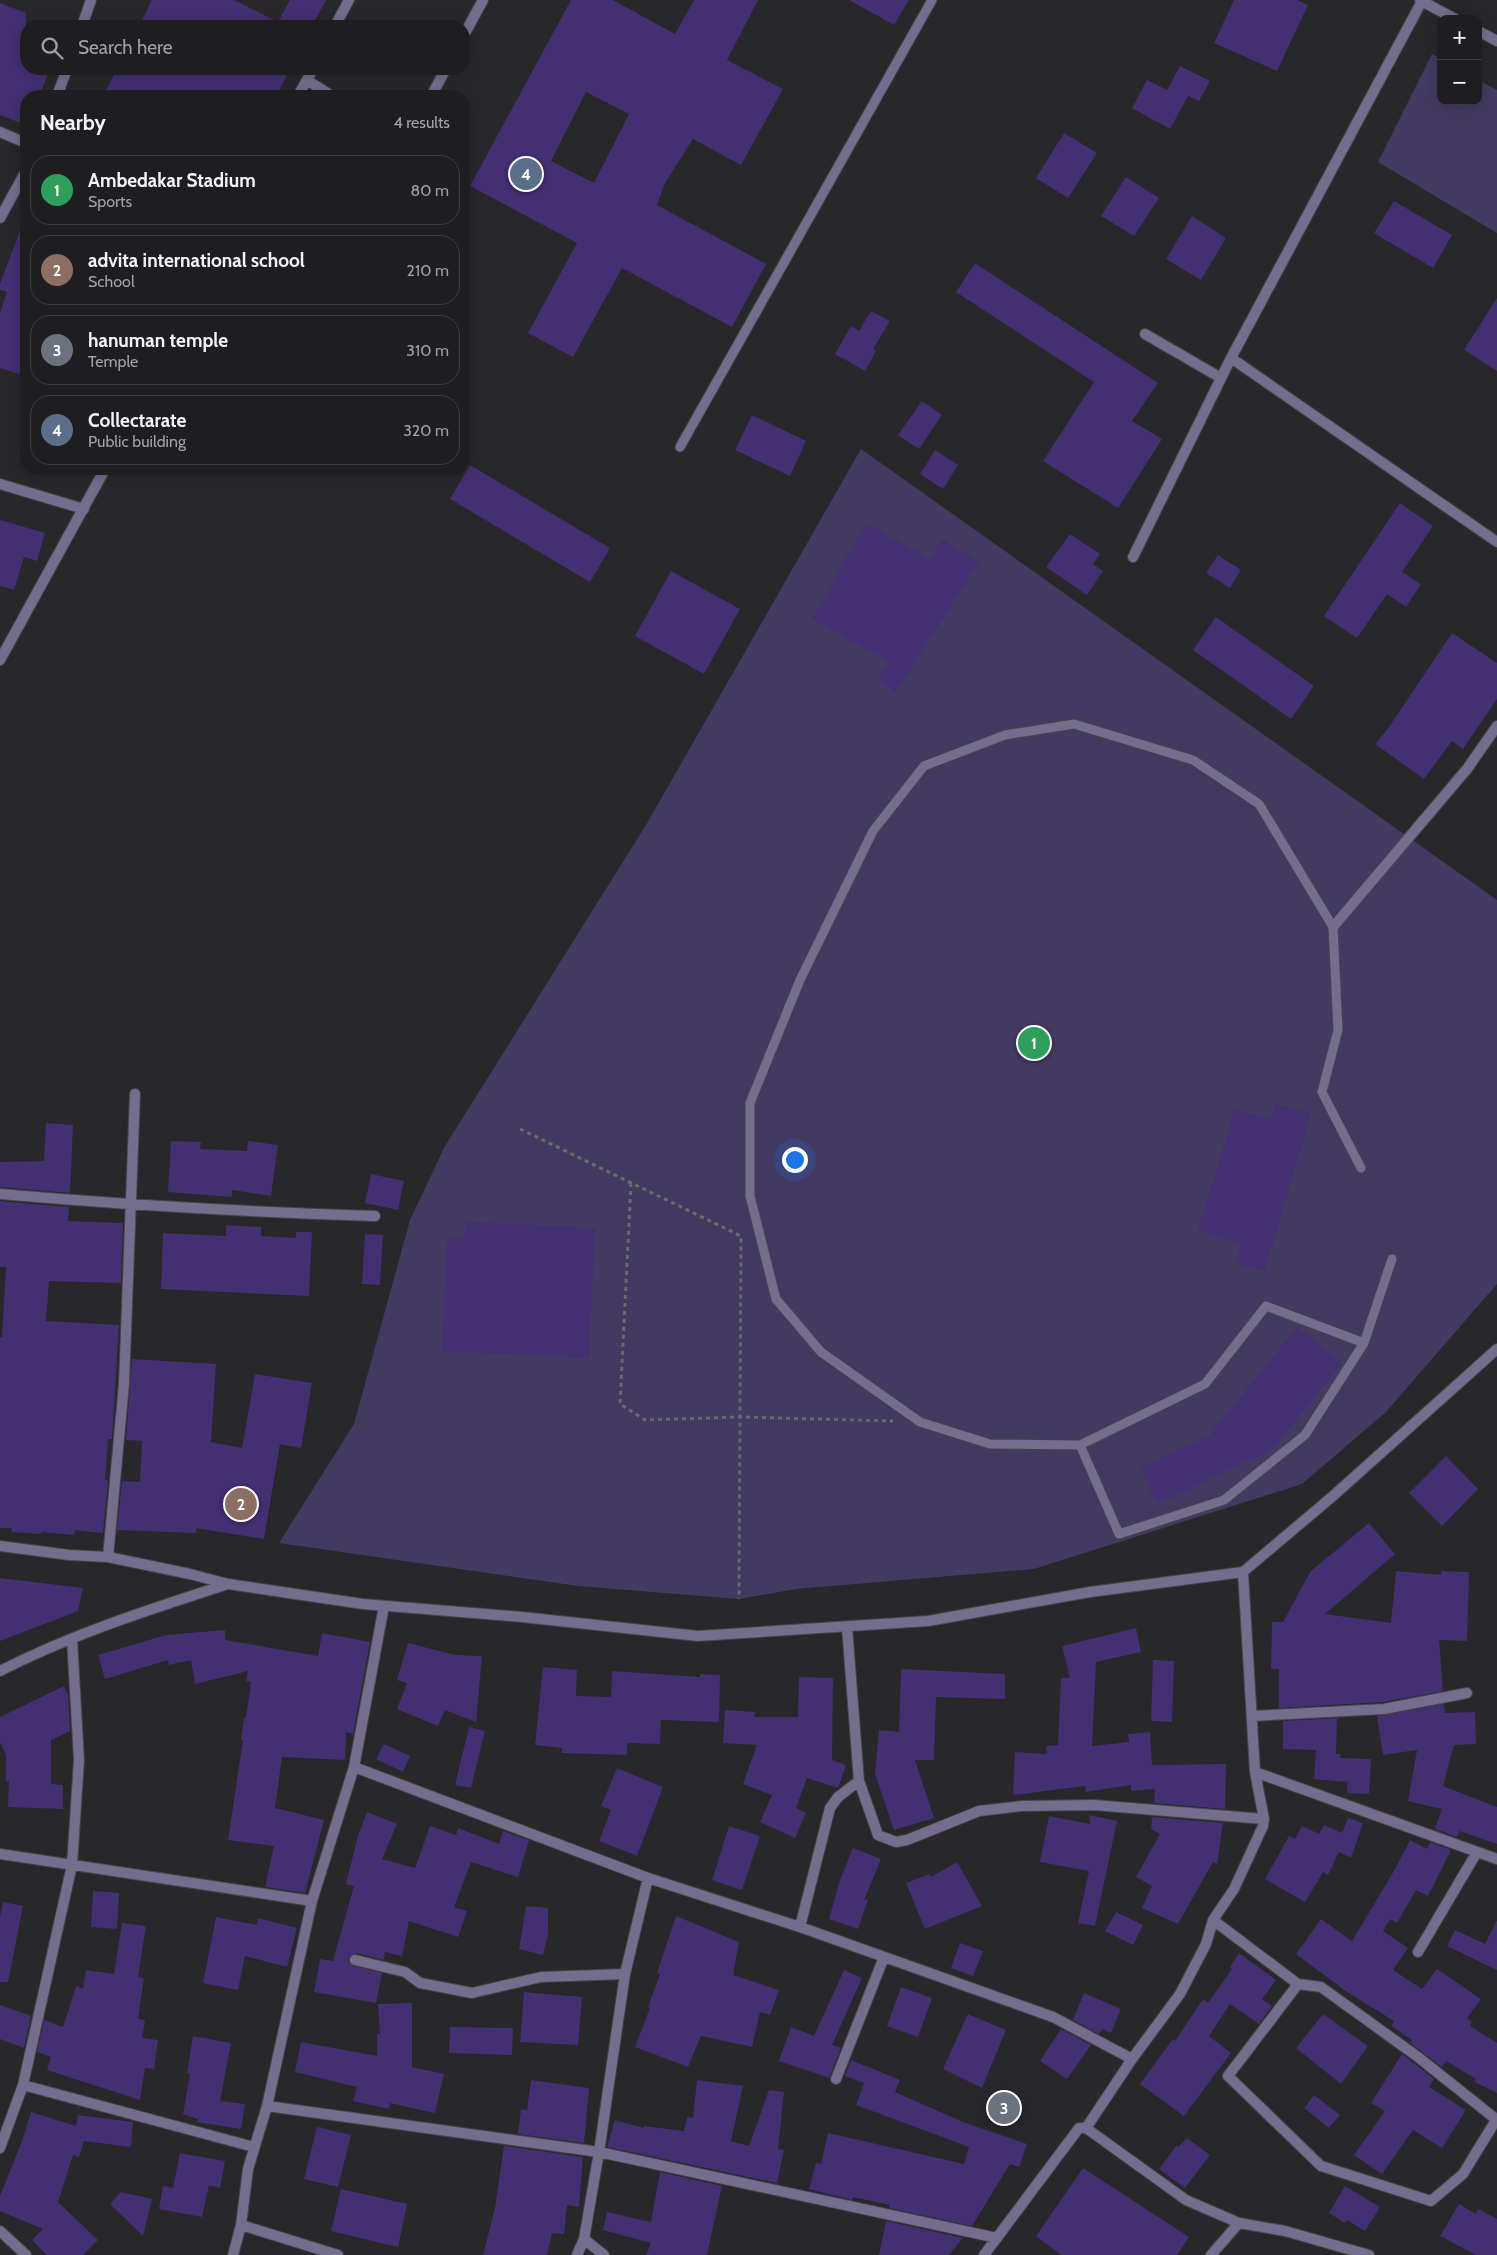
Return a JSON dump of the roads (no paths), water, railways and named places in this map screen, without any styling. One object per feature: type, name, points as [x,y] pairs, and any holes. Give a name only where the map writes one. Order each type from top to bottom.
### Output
[{"type":"street","points":[[84,20],[91,0]]},
{"type":"street","points":[[338,20],[349,0]]},
{"type":"street","points":[[470,23],[482,0]]},
{"type":"street","points":[[1133,557],[1231,358],[1421,0],[1448,15]]},
{"type":"street","points":[[1482,33],[1497,41]]},
{"type":"street","points":[[59,90],[65,75]]},
{"type":"street","points":[[301,90],[309,75]]},
{"type":"street","points":[[434,90],[443,75]]},
{"type":"street","points":[[307,80],[323,90]]},
{"type":"street","points":[[0,132],[20,140]]},
{"type":"street","points":[[0,218],[20,182]]},
{"type":"street","points":[[1145,334],[1221,378]]},
{"type":"street","points":[[1231,358],[1497,542]]},
{"type":"street","points":[[0,660],[84,510],[101,475]]},
{"type":"street","points":[[0,484],[84,510]]},
{"type":"street","points":[[1333,927],[1467,769],[1497,726]]},
{"type":"street","points":[[108,1557],[124,1384],[135,1094]]},
{"type":"street","points":[[0,1194],[130,1206],[375,1216]]},
{"type":"street","points":[[0,1546],[69,1555],[108,1557],[228,1584],[384,1606],[698,1636],[928,1621],[1090,1592],[1243,1572],[1340,1490],[1497,1349]]},
{"type":"street","points":[[1086,2128],[1132,2059],[1180,1994],[1206,1944],[1213,1920],[1240,1877],[1264,1819],[1255,1772],[1243,1572]]},
{"type":"street","points":[[0,1670],[72,1639],[145,1611],[228,1584]]},
{"type":"street","points":[[233,2255],[241,2225],[248,2169],[268,2106],[312,1900],[354,1767],[384,1606]]},
{"type":"street","points":[[847,1627],[859,1781],[878,1835],[896,1842],[907,1840],[979,1811],[1022,1806],[1094,1804],[1264,1819]]},
{"type":"street","points":[[0,2148],[23,2085],[72,1865],[79,1760],[72,1639]]},
{"type":"street","points":[[1253,1716],[1384,1708],[1467,1693]]},
{"type":"street","points":[[354,1767],[648,1878],[800,1927],[1053,2017],[1132,2059]]},
{"type":"street","points":[[1255,1772],[1497,1859]]},
{"type":"street","points":[[800,1927],[830,1808],[838,1797],[859,1781]]},
{"type":"street","points":[[1418,1952],[1478,1852]]},
{"type":"street","points":[[0,1854],[312,1900]]},
{"type":"street","points":[[577,2255],[584,2239],[599,2152],[625,1974],[648,1878]]},
{"type":"street","points":[[1213,1920],[1298,1984],[1321,1988],[1418,2057],[1496,2120],[1463,2174],[1431,2201],[1321,2166],[1228,2076],[1298,1984]]},
{"type":"street","points":[[836,2079],[884,1957]]},
{"type":"street","points":[[355,1960],[405,1972],[420,1983],[472,1993],[541,1977],[625,1974]]},
{"type":"street","points":[[23,2085],[254,2146]]},
{"type":"street","points":[[268,2106],[599,2152],[997,2238]]},
{"type":"street","points":[[984,2255],[1079,2128],[1086,2128],[1186,2200],[1239,2223],[1285,2231],[1369,2255]]},
{"type":"street","points":[[1211,2255],[1239,2223]]},
{"type":"street","points":[[241,2225],[338,2255]]},
{"type":"street","points":[[0,2231],[26,2255]]},
{"type":"street","points":[[584,2239],[604,2255]]},
{"type":"lane","points":[[680,447],[932,0]]},
{"type":"lane","points":[[1361,1168],[1322,1092],[1338,1030],[1333,927],[1259,804],[1192,760],[1074,724],[1005,735],[924,766],[874,832],[800,980],[750,1103],[750,1196],[776,1299],[821,1352],[920,1422],[990,1444],[1080,1445],[1205,1384],[1266,1306],[1364,1343]]},
{"type":"lane","points":[[1080,1445],[1119,1534],[1224,1500],[1305,1435],[1364,1343],[1392,1259]]},
{"type":"place","name":"Collectarate","points":[[526,174]]},
{"type":"place","name":"Ambedakar Stadium","points":[[1034,1043]]},
{"type":"place","name":"advita international school","points":[[241,1504]]},
{"type":"place","name":"hanuman temple","points":[[1004,2108]]}]
